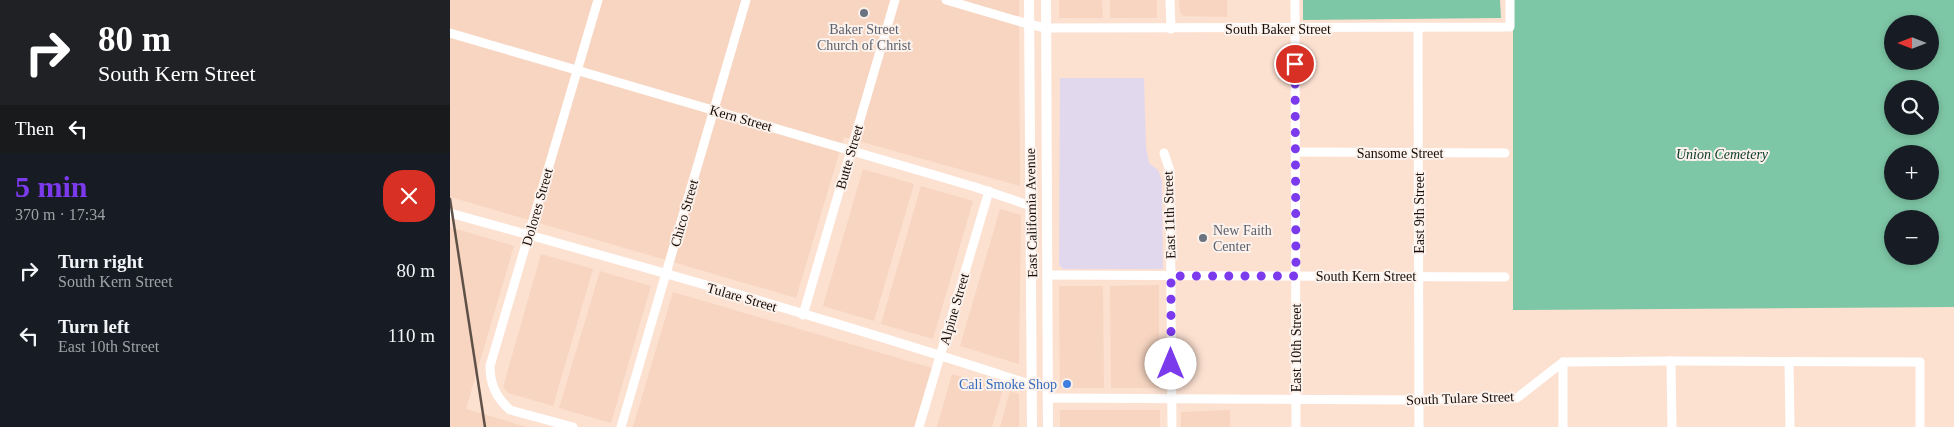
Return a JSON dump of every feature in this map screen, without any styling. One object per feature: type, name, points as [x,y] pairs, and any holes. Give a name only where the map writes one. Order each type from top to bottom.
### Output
[{"type":"main road","name":"East California Avenue","points":[[1029,0],[1032,427]]},
{"type":"main road","name":"East California Avenue","points":[[1046,0],[1048,398],[1046,427]]},
{"type":"main road","points":[[1031,221],[1041,271],[1047,275]]},
{"type":"main road","points":[[1032,385],[1039,392],[1046,427]]},
{"type":"street","name":"Dolores Street","points":[[573,427],[510,410],[494,391],[491,384],[490,366],[598,0]]},
{"type":"street","name":"Chico Street","points":[[622,427],[746,0]]},
{"type":"street","name":"Butte Street","points":[[803,315],[895,0]]},
{"type":"street","name":"South Baker Street","points":[[946,0],[1046,28],[1171,29],[1510,27],[1510,0]]},
{"type":"street","points":[[1170,0],[1171,29]]},
{"type":"street","name":"East 10th Street","points":[[1295,0],[1296,427]]},
{"type":"street","name":"East 9th Street","points":[[1418,29],[1419,427]]},
{"type":"street","name":"Kern Street","points":[[450,33],[851,150],[988,191],[1031,206]]},
{"type":"street","name":"Sansome Street","points":[[1295,152],[1505,153]]},
{"type":"street","name":"East 11th Street","points":[[1164,153],[1170,171],[1172,427]]},
{"type":"street","name":"Alpine Street","points":[[920,427],[988,191]]},
{"type":"street","name":"Tulare Street","points":[[450,214],[529,235],[940,355],[1032,385]]},
{"type":"street","name":"South Kern Street","points":[[1047,275],[1506,277]]},
{"type":"street","points":[[1672,360],[1672,427]]},
{"type":"street","points":[[1563,427],[1563,362],[1672,360],[1920,362],[1920,427]]},
{"type":"street","name":"South Tulare Street","points":[[1048,398],[1296,400],[1517,398],[1563,362]]},
{"type":"street","points":[[1789,362],[1790,427]]},
{"type":"shaded area","points":[[450,0],[1019,0],[1020,186],[844,137],[796,298],[450,197]]},
{"type":"shaded area","points":[[1059,0],[1102,0],[1103,18],[1059,18]]},
{"type":"shaded area","points":[[1110,0],[1157,0],[1157,18],[1110,18]]},
{"type":"shaded area","points":[[1179,0],[1227,0],[1227,17],[1184,16],[1180,13]]},
{"type":"shaded area","points":[[1060,78],[1144,78],[1146,147],[1149,163],[1158,170],[1162,181],[1163,269],[1063,269],[1059,265]]},
{"type":"shaded area","points":[[863,169],[914,184],[874,321],[823,306]]},
{"type":"shaded area","points":[[921,186],[973,201],[933,339],[881,324]]},
{"type":"shaded area","points":[[1000,209],[1021,215],[1019,364],[960,346]]},
{"type":"shaded area","points":[[450,227],[514,246],[466,409],[527,427],[450,427]]},
{"type":"shaded area","points":[[541,254],[593,269],[553,406],[508,393],[503,387]]},
{"type":"shaded area","points":[[600,271],[651,286],[611,423],[559,408]]},
{"type":"shaded area","points":[[1159,285],[1159,388],[1111,388],[1110,286]]},
{"type":"shaded area","points":[[1059,286],[1103,286],[1104,388],[1060,388]]},
{"type":"shaded area","points":[[673,292],[932,368],[914,427],[633,427]]},
{"type":"shaded area","points":[[952,374],[1003,389],[992,427],[937,427]]},
{"type":"shaded area","points":[[1010,391],[1019,394],[1019,427],[1000,427]]},
{"type":"shaded area","points":[[1060,410],[1160,410],[1160,427],[1060,427]]},
{"type":"shaded area","points":[[1230,410],[1230,427],[1181,427],[1181,412]]},
{"type":"green space","points":[[1303,0],[1500,0],[1501,18],[1303,20]]},
{"type":"green space","name":"Union Cemetery","points":[[1513,0],[1954,0],[1954,307],[1513,310]]},
{"type":"railway","points":[[450,199],[485,427]]},
{"type":"place","name":"Baker Street Church of Christ","points":[[864,13]]},
{"type":"place","name":"New Faith Center","points":[[1203,238]]},
{"type":"place","name":"Cali Smoke Shop","points":[[1067,384]]},
{"type":"route","points":[[1171,364],[1171,276],[1296,276],[1295,64]]}]
